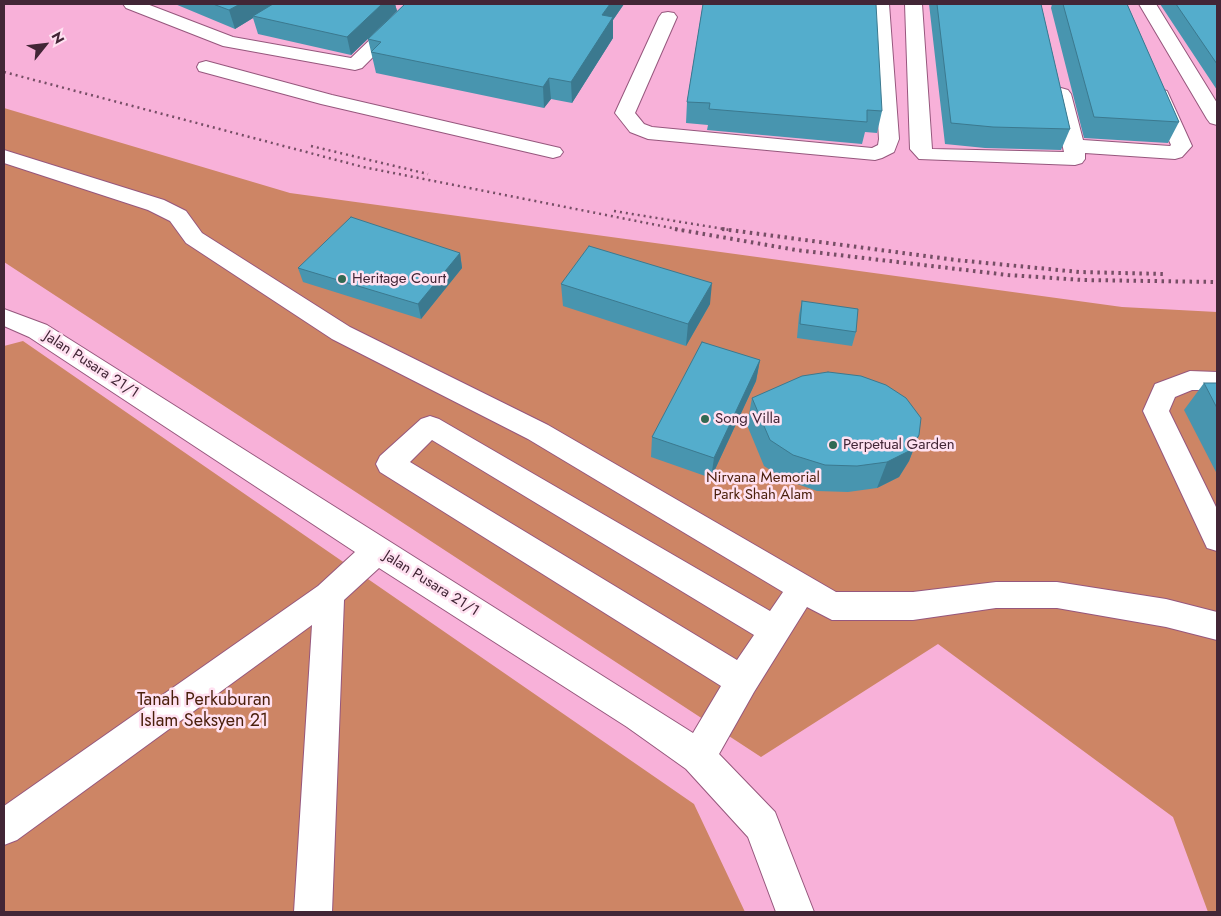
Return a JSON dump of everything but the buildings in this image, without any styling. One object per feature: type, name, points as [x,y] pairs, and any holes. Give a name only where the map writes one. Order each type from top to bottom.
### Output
[{"type":"street","points":[[132,4],[228,42],[553,152]]},
{"type":"street","points":[[342,82],[417,4]]},
{"type":"street","points":[[668,17],[626,113],[637,128],[648,133],[876,154],[887,148],[889,139],[880,4]]},
{"type":"street","points":[[912,4],[920,149],[926,155],[1075,158],[1074,146],[1058,79]]},
{"type":"street","points":[[1147,4],[1214,109]]},
{"type":"street","points":[[228,42],[252,28]]},
{"type":"street","points":[[206,67],[342,82]]},
{"type":"street","points":[[1074,146],[1176,153],[1182,146],[1152,75]]},
{"type":"street","points":[[4,156],[156,205],[178,216],[194,238],[342,333],[538,432],[832,606],[913,606],[996,595],[1057,595],[1166,614],[1217,626]]},
{"type":"street","name":"Jalan Pusara 21/1","points":[[4,317],[38,331],[377,550],[639,716],[698,757],[762,825],[795,912]]},
{"type":"street","points":[[1217,381],[1190,380],[1164,391],[1156,411],[1217,539]]},
{"type":"street","points":[[742,681],[390,464],[430,426],[774,630]]},
{"type":"street","points":[[4,827],[329,595],[377,550]]},
{"type":"street","points":[[698,757],[742,681],[802,589]]},
{"type":"street","points":[[312,912],[329,595]]},
{"type":"green space","name":"Nirvana Memorial Park Shah Alam","points":[[4,108],[290,193],[1122,307],[1217,312],[1217,912],[1208,912],[1173,817],[938,644],[761,757],[4,262]]},
{"type":"green space","name":"Tanah Perkuburan Islam Seksyen 21","points":[[23,341],[694,804],[745,912],[4,912],[4,346]]},
{"type":"railway","points":[[4,72],[363,167],[682,230]]},
{"type":"railway","points":[[311,146],[428,174]]},
{"type":"railway","points":[[614,211],[730,230]]},
{"type":"railway","points":[[675,229],[796,250],[1008,275],[1083,280],[1217,282]]},
{"type":"railway","points":[[722,229],[956,260],[1079,272],[1165,274]]},
{"type":"place","name":"Heritage Court","points":[[342,279]]},
{"type":"place","name":"Song Villa","points":[[705,419]]},
{"type":"place","name":"Perpetual Garden","points":[[833,445]]}]
